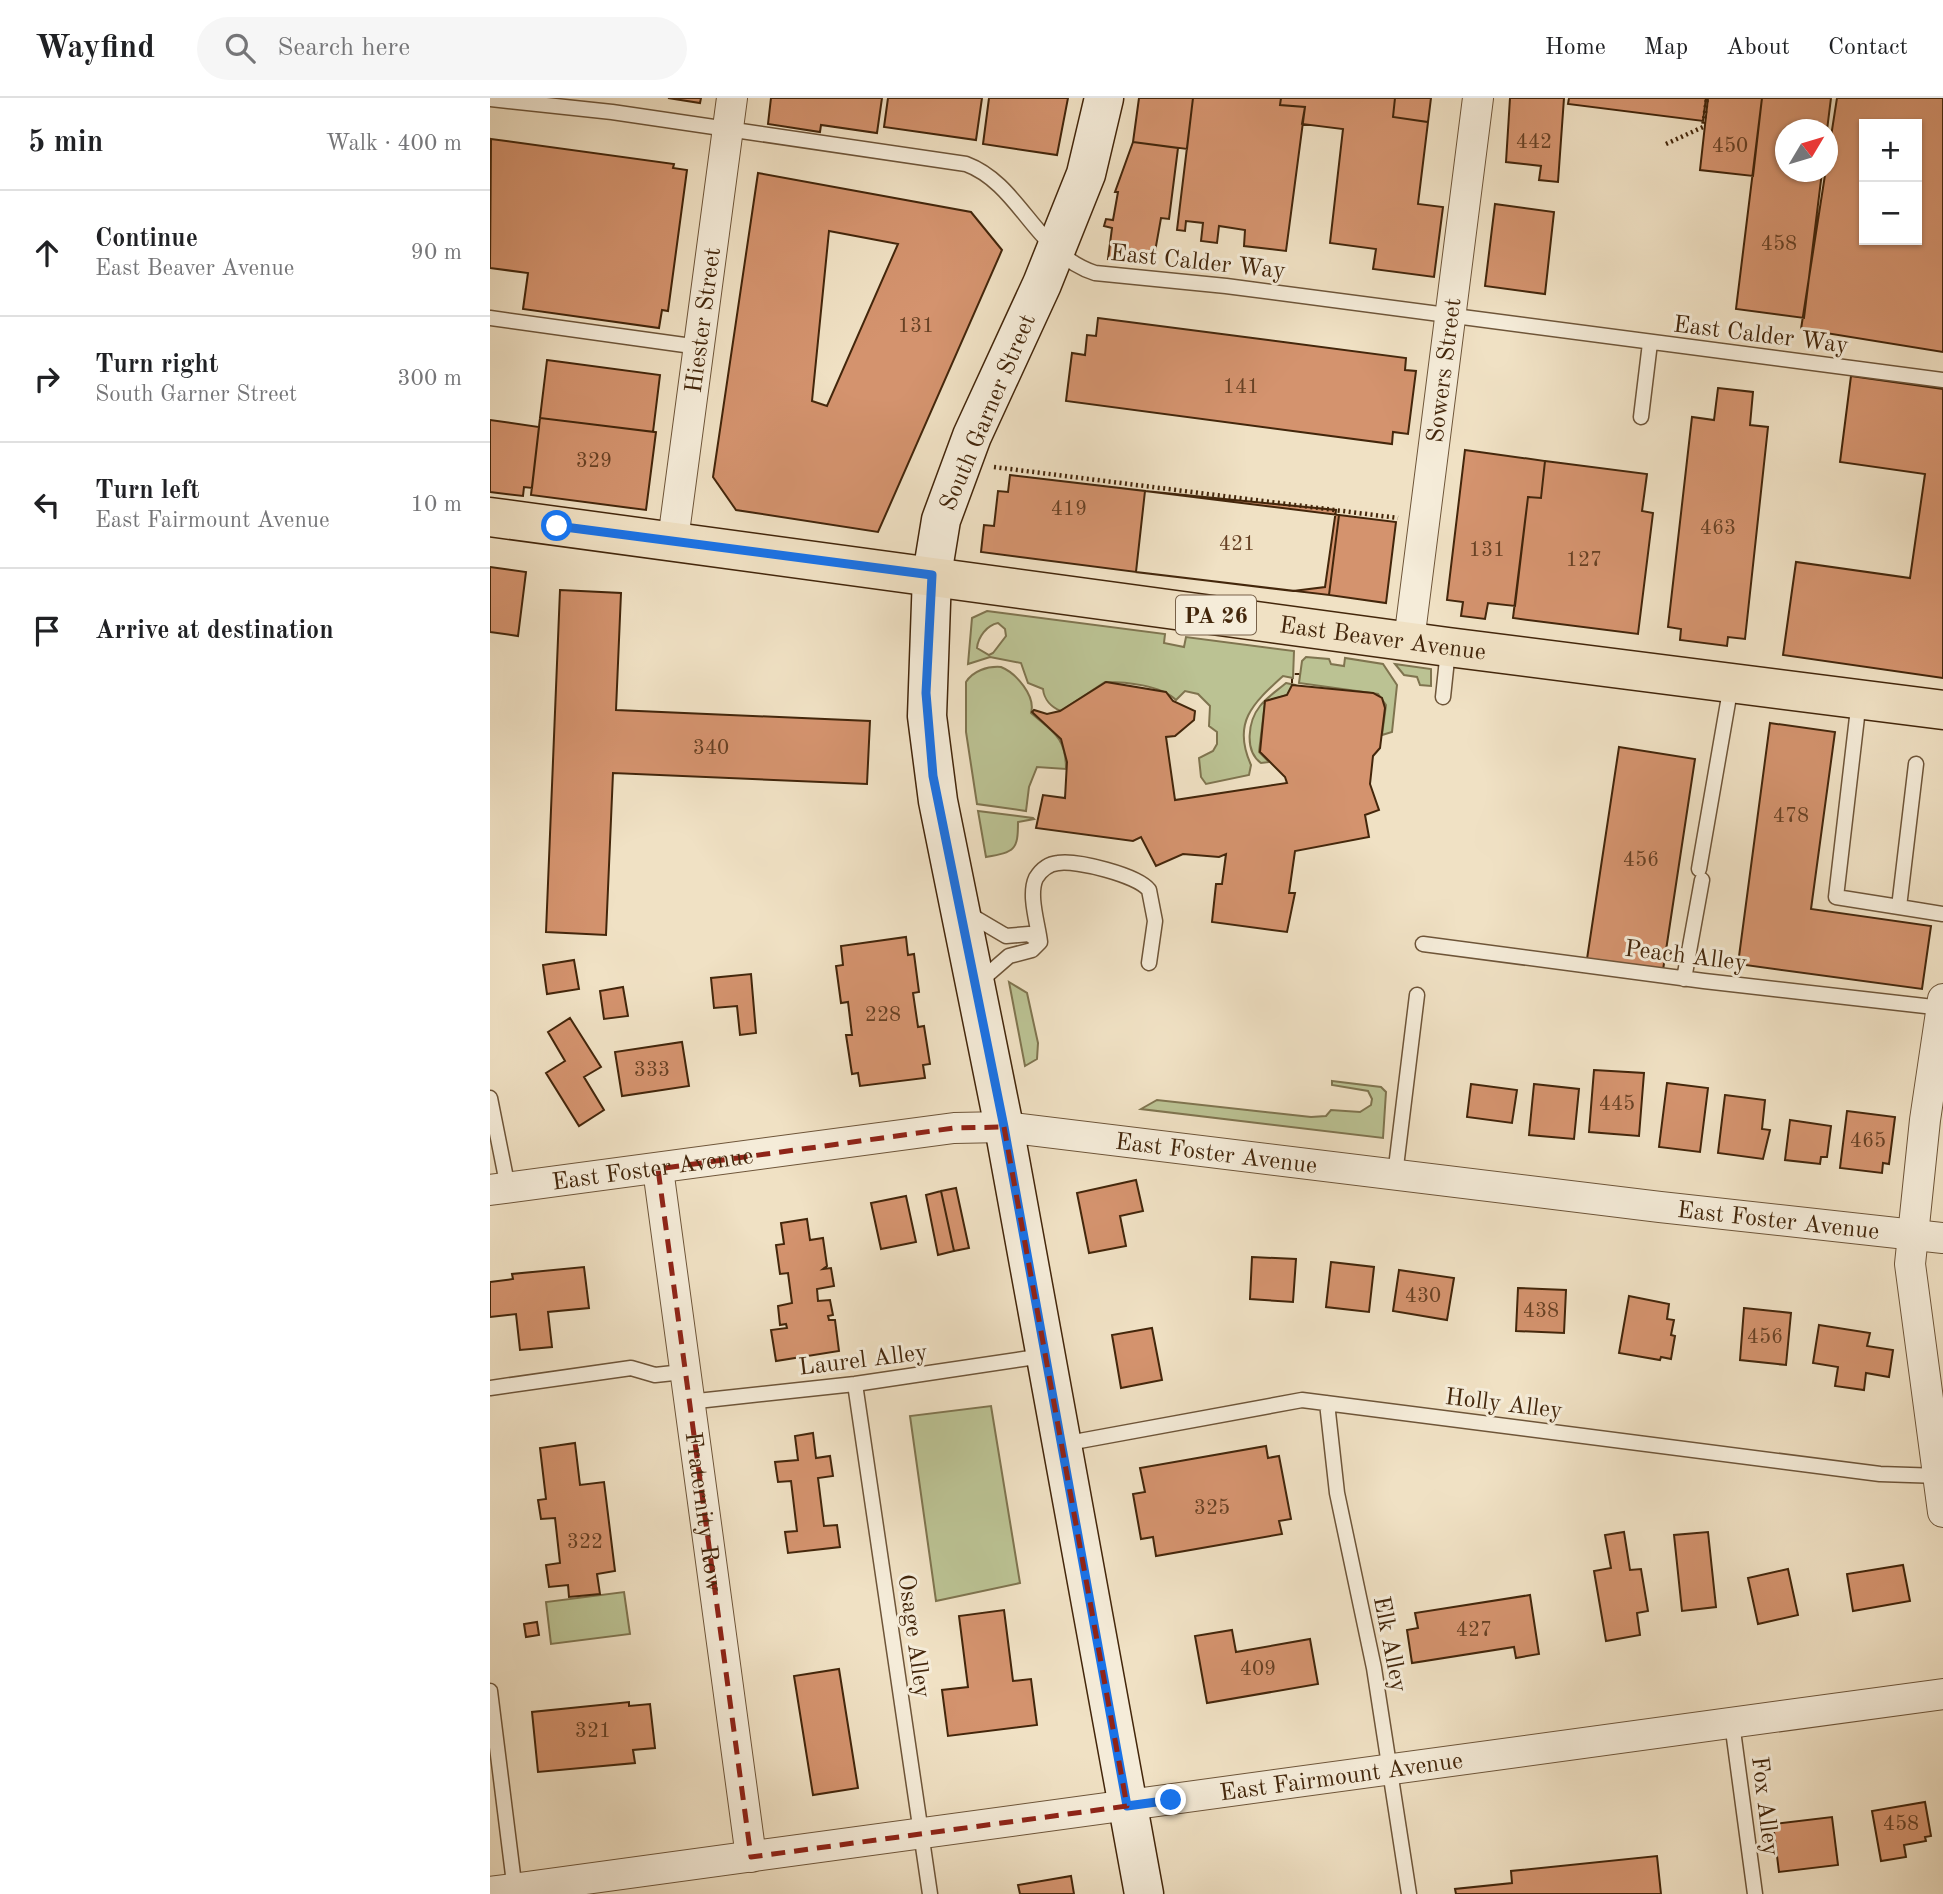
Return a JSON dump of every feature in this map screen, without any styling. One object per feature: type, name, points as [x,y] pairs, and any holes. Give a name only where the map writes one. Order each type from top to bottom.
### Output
[{"type":"main road","name":"East Beaver Avenue","points":[[490,517],[1448,647],[1943,710]]},
{"type":"street","name":"Hiester Street","points":[[673,540],[732,98]]},
{"type":"street","name":"South Garner Street","points":[[1104,98],[1086,174],[1057,249],[956,474],[941,520],[932,575],[926,693],[928,735],[1004,1127],[1144,1894]]},
{"type":"street","name":"Sowers Street","points":[[1409,641],[1478,98]]},
{"type":"street","points":[[1943,1005],[1911,1237],[1912,1281],[1941,1476],[1943,1512]]},
{"type":"street","name":"East Foster Avenue","points":[[499,1189],[954,1128],[1004,1127],[1911,1237],[1943,1238]]},
{"type":"street","name":"Fraternity Row","points":[[658,1169],[687,1402],[751,1857]]},
{"type":"street","name":"East Fairmount Avenue","points":[[507,1891],[1943,1694]]},
{"type":"lane","name":"East Calder Way","points":[[490,99],[728,129],[966,164],[997,180],[1031,225],[1079,268],[1095,273],[1226,286],[1943,380]]},
{"type":"lane","points":[[490,318],[699,347]]},
{"type":"lane","points":[[1641,417],[1650,343]]},
{"type":"lane","points":[[1443,697],[1448,647]]},
{"type":"lane","points":[[1684,979],[1732,684]]},
{"type":"lane","points":[[1859,699],[1836,897],[1943,914]]},
{"type":"lane","points":[[1899,907],[1916,764]]},
{"type":"lane","points":[[1040,942],[1034,902],[1035,881],[1046,866],[1061,862],[1131,877],[1149,890],[1155,921],[1149,963]]},
{"type":"lane","points":[[960,908],[1006,936],[1029,934],[1040,942]]},
{"type":"lane","points":[[975,985],[1009,956],[1032,950],[1040,942]]},
{"type":"lane","name":"Peach Alley","points":[[1423,944],[1684,979],[1943,1005]]},
{"type":"lane","points":[[1395,1175],[1417,995]]},
{"type":"lane","points":[[490,1098],[499,1189]]},
{"type":"lane","name":"Laurel Alley","points":[[687,1402],[855,1384],[1045,1355]]},
{"type":"lane","points":[[490,1388],[631,1368],[655,1375],[683,1372]]},
{"type":"lane","name":"Osage Alley","points":[[855,1384],[930,1894]]},
{"type":"lane","name":"Holly Alley","points":[[1062,1445],[1295,1400],[1880,1474],[1941,1476]]},
{"type":"lane","name":"Elk Alley","points":[[1327,1403],[1337,1493],[1374,1668],[1409,1894]]},
{"type":"lane","points":[[490,1691],[507,1891]]},
{"type":"lane","name":"Fox Alley","points":[[1732,1723],[1755,1894]]},
{"type":"path","points":[[1667,144],[1703,127],[1707,98]]},
{"type":"path","points":[[989,466],[1406,519]]},
{"type":"highlighted area","points":[[1004,1127],[1127,1806],[751,1857],[658,1169],[954,1128]]},
{"type":"green space","points":[[987,611],[1165,634],[1164,643],[1184,647],[1186,637],[1294,651],[1293,678],[1283,676],[1262,696],[1248,715],[1244,737],[1251,765],[1249,775],[1206,784],[1201,777],[1199,758],[1213,751],[1217,744],[1217,732],[1209,726],[1210,706],[1198,694],[1185,691],[1176,700],[1152,688],[1105,682],[1061,711],[1049,702],[1043,689],[1028,683],[1021,663],[990,657],[968,664],[972,618]],"holes":[[[998,623],[1005,629],[1006,636],[993,653],[989,655],[977,648],[981,636],[990,626]]]},
{"type":"green space","points":[[1306,657],[1329,659],[1331,664],[1344,666],[1345,658],[1383,664],[1397,685],[1392,732],[1382,735],[1386,705],[1378,694],[1299,683],[1302,661]]},
{"type":"green space","points":[[1395,664],[1431,669],[1431,686],[1420,685],[1417,677],[1404,675]]},
{"type":"green space","points":[[1001,667],[1013,674],[1024,686],[1031,699],[1031,713],[1057,736],[1064,749],[1066,769],[1037,767],[1029,787],[1026,811],[977,804],[966,732],[966,682],[981,670]]},
{"type":"green space","points":[[1286,683],[1295,685],[1287,695],[1265,702],[1259,752],[1269,762],[1261,763],[1250,744],[1253,720],[1263,703]]},
{"type":"green space","points":[[978,811],[1034,819],[1018,822],[1017,839],[1013,848],[986,857]]},
{"type":"green space","points":[[1009,982],[1027,993],[1038,1043],[1037,1059],[1025,1066]]},
{"type":"green space","points":[[1332,1081],[1381,1087],[1386,1092],[1383,1138],[1141,1109],[1157,1100],[1311,1117],[1326,1116],[1331,1110],[1360,1112],[1371,1105],[1372,1099],[1368,1091],[1332,1085]]},
{"type":"green space","points":[[991,1406],[1020,1583],[936,1601],[910,1416]]},
{"type":"green space","points":[[624,1592],[630,1634],[551,1644],[546,1602]]},
{"type":"building","points":[[668,98],[701,98],[700,103]]},
{"type":"building","points":[[771,98],[882,98],[877,133],[821,125],[820,132],[768,124]]},
{"type":"building","points":[[888,98],[982,98],[976,140],[884,127]]},
{"type":"building","points":[[989,98],[1068,98],[1057,155],[983,144]]},
{"type":"building","points":[[1139,98],[1193,98],[1187,149],[1133,142]]},
{"type":"building","points":[[1193,98],[1281,98],[1280,105],[1305,107],[1286,251],[1244,246],[1245,230],[1219,226],[1217,243],[1201,241],[1203,223],[1186,221],[1185,231],[1177,230]]},
{"type":"building","points":[[1281,98],[1395,98],[1393,117],[1428,122],[1418,204],[1443,207],[1434,277],[1373,269],[1376,249],[1330,243],[1343,129],[1302,124],[1305,107],[1280,105]]},
{"type":"building","points":[[1395,98],[1431,98],[1428,122],[1393,117]]},
{"type":"building","points":[[1510,98],[1564,98],[1558,182],[1539,180],[1541,166],[1506,162]]},
{"type":"building","points":[[1569,98],[1706,98],[1703,121],[1568,104]]},
{"type":"building","points":[[1708,98],[1762,98],[1753,176],[1700,170]]},
{"type":"building","points":[[1762,98],[1831,98],[1828,119],[1775,119],[1775,182],[1821,182],[1804,318],[1736,309]]},
{"type":"building","points":[[1837,98],[1943,98],[1943,352],[1801,329],[1824,182],[1838,182],[1838,119],[1834,119]]},
{"type":"building","points":[[491,139],[674,164],[673,168],[687,170],[668,311],[662,310],[659,328],[523,309],[528,273],[490,268]]},
{"type":"building","points":[[1133,142],[1178,148],[1169,219],[1161,218],[1153,263],[1108,259],[1112,228],[1104,226],[1106,219],[1113,220],[1118,192],[1115,192]]},
{"type":"building","points":[[758,173],[971,212],[1002,250],[878,532],[736,510],[713,477]],"holes":[[[829,231],[898,244],[827,406],[812,401]]]},
{"type":"building","points":[[1495,204],[1554,212],[1545,294],[1485,286]]},
{"type":"building","points":[[1098,318],[1406,358],[1405,370],[1416,371],[1408,434],[1393,432],[1392,444],[1066,401],[1072,353],[1085,355],[1087,335],[1096,336]]},
{"type":"building","points":[[547,360],[660,375],[653,432],[540,418]]},
{"type":"building","points":[[1851,376],[1943,389],[1943,678],[1783,655],[1796,562],[1910,578],[1925,474],[1840,462]]},
{"type":"building","points":[[1718,388],[1753,392],[1750,425],[1768,427],[1745,639],[1728,637],[1727,646],[1680,640],[1681,629],[1668,627],[1692,417],[1714,420]]},
{"type":"building","points":[[540,418],[656,432],[646,510],[531,495]]},
{"type":"building","points":[[490,420],[539,427],[532,488],[524,487],[523,496],[490,492]]},
{"type":"building","points":[[1465,450],[1545,461],[1541,498],[1528,497],[1515,606],[1488,603],[1485,619],[1461,616],[1463,602],[1447,600]]},
{"type":"building","points":[[1545,461],[1647,474],[1642,511],[1653,513],[1638,634],[1513,618],[1528,497],[1541,498]]},
{"type":"building","points":[[1010,475],[1145,491],[1136,572],[981,552],[984,525],[994,526],[998,491],[1008,492]]},
{"type":"building","points":[[1145,491],[1339,515],[1329,595],[1136,572]]},
{"type":"building","points":[[1145,491],[1336,510],[1325,587],[1293,591],[1136,572]]},
{"type":"building","points":[[1339,515],[1396,522],[1386,603],[1329,595]]},
{"type":"building","points":[[490,567],[526,572],[518,636],[490,632]]},
{"type":"building","points":[[560,590],[621,593],[616,710],[870,721],[867,784],[613,773],[606,935],[546,932]]},
{"type":"building","points":[[1106,682],[1166,692],[1173,701],[1195,711],[1194,720],[1175,736],[1166,737],[1175,800],[1287,783],[1285,777],[1260,752],[1265,701],[1287,695],[1292,685],[1373,693],[1382,698],[1385,708],[1380,748],[1373,756],[1370,784],[1379,810],[1365,815],[1369,837],[1295,851],[1289,893],[1295,893],[1287,932],[1212,922],[1216,884],[1222,884],[1226,854],[1219,857],[1183,854],[1156,866],[1141,837],[1133,841],[1036,828],[1043,795],[1065,798],[1067,762],[1061,739],[1032,712],[1034,710],[1047,714],[1060,711]]},
{"type":"building","points":[[1770,723],[1835,732],[1811,909],[1931,926],[1922,989],[1738,964]]},
{"type":"building","points":[[1619,747],[1695,759],[1663,970],[1587,959]]},
{"type":"building","points":[[906,937],[908,955],[914,954],[919,992],[913,993],[918,1027],[924,1026],[930,1064],[923,1065],[925,1078],[860,1086],[858,1073],[852,1074],[846,1035],[852,1035],[848,1002],[841,1003],[836,966],[843,965],[841,946]]},
{"type":"building","points":[[574,960],[579,989],[547,994],[543,965]]},
{"type":"building","points":[[751,974],[756,1033],[740,1035],[737,1006],[714,1008],[711,978]]},
{"type":"building","points":[[623,987],[628,1016],[604,1019],[600,991]]},
{"type":"building","points":[[570,1018],[601,1067],[584,1077],[604,1110],[579,1126],[546,1073],[565,1061],[548,1032]]},
{"type":"building","points":[[682,1042],[689,1086],[622,1096],[615,1052]]},
{"type":"building","points":[[1594,1070],[1644,1073],[1639,1136],[1589,1132]]},
{"type":"building","points":[[1667,1083],[1708,1088],[1700,1152],[1659,1147]]},
{"type":"building","points":[[1471,1084],[1517,1090],[1512,1123],[1467,1117]]},
{"type":"building","points":[[1534,1084],[1579,1089],[1574,1139],[1529,1135]]},
{"type":"building","points":[[1725,1095],[1765,1100],[1762,1129],[1770,1130],[1763,1159],[1718,1153]]},
{"type":"building","points":[[1847,1111],[1895,1117],[1889,1164],[1883,1163],[1882,1173],[1840,1168]]},
{"type":"building","points":[[1790,1120],[1831,1126],[1827,1157],[1821,1157],[1820,1164],[1785,1160]]},
{"type":"building","points":[[1136,1180],[1143,1211],[1120,1216],[1126,1246],[1089,1253],[1077,1193]]},
{"type":"building","points":[[956,1188],[969,1248],[954,1251],[941,1191]]},
{"type":"building","points":[[941,1191],[954,1251],[938,1255],[926,1195]]},
{"type":"building","points":[[906,1196],[916,1242],[881,1249],[871,1203]]},
{"type":"building","points":[[807,1219],[810,1240],[823,1238],[827,1266],[823,1269],[831,1268],[834,1286],[817,1289],[818,1301],[830,1300],[833,1315],[828,1316],[829,1320],[835,1320],[839,1351],[776,1361],[771,1330],[787,1328],[786,1324],[780,1325],[778,1306],[792,1303],[788,1273],[780,1274],[776,1245],[784,1244],[781,1223]]},
{"type":"building","points":[[1252,1257],[1296,1259],[1293,1302],[1250,1299]]},
{"type":"building","points":[[1331,1262],[1374,1267],[1369,1312],[1326,1307]]},
{"type":"building","points":[[584,1267],[589,1308],[548,1312],[552,1347],[520,1350],[516,1314],[490,1317],[490,1282],[513,1279],[512,1274]]},
{"type":"building","points":[[1399,1270],[1454,1278],[1447,1320],[1393,1311]]},
{"type":"building","points":[[1518,1288],[1566,1290],[1564,1333],[1516,1331]]},
{"type":"building","points":[[1629,1296],[1669,1304],[1667,1319],[1674,1320],[1671,1335],[1675,1336],[1671,1359],[1661,1357],[1660,1360],[1619,1353]]},
{"type":"building","points":[[1744,1308],[1791,1313],[1786,1365],[1740,1360]]},
{"type":"building","points":[[1819,1325],[1870,1333],[1867,1346],[1893,1350],[1889,1377],[1866,1373],[1864,1390],[1835,1386],[1838,1367],[1813,1363]]},
{"type":"building","points":[[1152,1328],[1162,1380],[1121,1388],[1112,1335]]},
{"type":"building","points":[[813,1433],[816,1458],[830,1456],[833,1476],[818,1478],[824,1526],[837,1525],[840,1547],[788,1553],[785,1532],[797,1531],[791,1481],[778,1482],[775,1462],[798,1460],[795,1436]]},
{"type":"building","points":[[575,1443],[580,1485],[604,1482],[615,1571],[597,1574],[600,1594],[569,1597],[568,1585],[549,1587],[546,1565],[560,1563],[555,1518],[541,1519],[538,1500],[546,1499],[540,1448]]},
{"type":"building","points":[[1266,1446],[1268,1458],[1279,1456],[1291,1519],[1279,1521],[1282,1534],[1156,1556],[1153,1537],[1141,1539],[1133,1494],[1145,1492],[1140,1468]]},
{"type":"building","points":[[1624,1532],[1630,1570],[1641,1569],[1648,1611],[1637,1613],[1640,1635],[1606,1641],[1594,1571],[1611,1568],[1605,1535]]},
{"type":"building","points":[[1708,1532],[1716,1607],[1682,1611],[1674,1535]]},
{"type":"building","points":[[1903,1565],[1910,1601],[1853,1611],[1847,1574]]},
{"type":"building","points":[[1788,1569],[1798,1615],[1758,1624],[1748,1578]]},
{"type":"building","points":[[1530,1595],[1539,1654],[1516,1658],[1514,1647],[1412,1663],[1407,1630],[1418,1628],[1415,1613]]},
{"type":"building","points":[[1004,1610],[1013,1681],[1031,1679],[1037,1725],[948,1736],[942,1690],[968,1687],[959,1616]]},
{"type":"building","points":[[537,1622],[539,1635],[526,1637],[524,1624]]},
{"type":"building","points":[[1232,1630],[1236,1652],[1310,1639],[1318,1684],[1207,1703],[1195,1636]]},
{"type":"building","points":[[839,1669],[858,1788],[813,1795],[794,1676]]},
{"type":"building","points":[[629,1702],[629,1706],[650,1704],[655,1748],[633,1750],[635,1763],[538,1772],[532,1712]]},
{"type":"building","points":[[1925,1802],[1931,1836],[1925,1837],[1926,1841],[1904,1845],[1906,1857],[1881,1861],[1872,1811]]},
{"type":"building","points":[[1832,1817],[1838,1865],[1779,1872],[1773,1824]]},
{"type":"building","points":[[1657,1856],[1661,1894],[1456,1894],[1455,1889],[1512,1883],[1511,1871]]},
{"type":"building","points":[[1071,1876],[1074,1894],[1020,1894],[1018,1885]]},
{"type":"route","points":[[557,526],[932,575],[926,693],[933,776],[1004,1127],[1127,1806],[1171,1800]]}]
